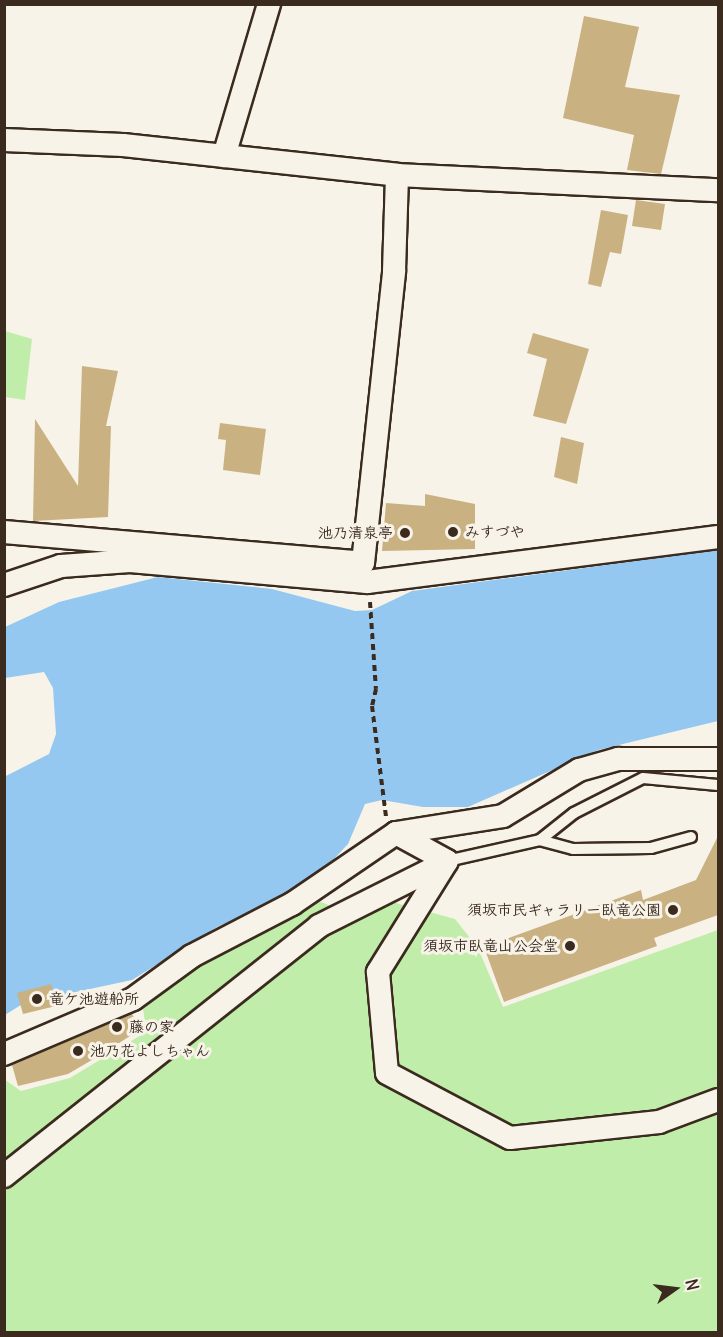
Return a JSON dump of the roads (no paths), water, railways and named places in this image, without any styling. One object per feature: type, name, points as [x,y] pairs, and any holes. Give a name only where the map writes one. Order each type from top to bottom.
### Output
[{"type":"street","points":[[224,156],[269,4]]},
{"type":"street","points":[[4,140],[123,145],[398,175],[718,190]]},
{"type":"street","points":[[4,532],[363,562],[394,271],[398,175]]},
{"type":"street","points":[[4,585],[61,566],[130,561],[367,582],[718,537]]},
{"type":"street","points":[[4,1054],[133,999],[192,956],[292,904],[396,833],[503,816],[579,770],[618,759],[718,759]]},
{"type":"street","points":[[396,833],[447,861]]},
{"type":"street","points":[[447,861],[378,972],[387,1073],[510,1138],[659,1122],[718,1100]]},
{"type":"street","points":[[4,1176],[319,926],[447,861]]},
{"type":"lane","points":[[447,861],[540,840],[574,813],[643,778],[718,785]]},
{"type":"lane","points":[[540,840],[573,849],[651,848],[691,837]]},
{"type":"water","points":[[718,550],[718,721],[598,750],[468,807],[423,807],[382,800],[365,804],[348,844],[333,860],[271,903],[217,927],[132,980],[24,1003],[5,1015],[4,777],[49,754],[56,734],[53,688],[44,672],[5,678],[5,627],[59,602],[158,577],[272,589],[355,611],[372,610],[412,591]]},
{"type":"place","name":"みすづや","points":[[453,532]]},
{"type":"place","name":"池乃清泉亭","points":[[405,533]]},
{"type":"place","name":"須坂市民ギャラリー臥竜公園","points":[[673,910]]},
{"type":"place","name":"須坂市臥竜山公会堂","points":[[570,946]]},
{"type":"place","name":"竜ケ池遊船所","points":[[37,999]]},
{"type":"place","name":"藤の家","points":[[117,1027]]},
{"type":"place","name":"池乃花よしちゃん","points":[[78,1051]]}]
